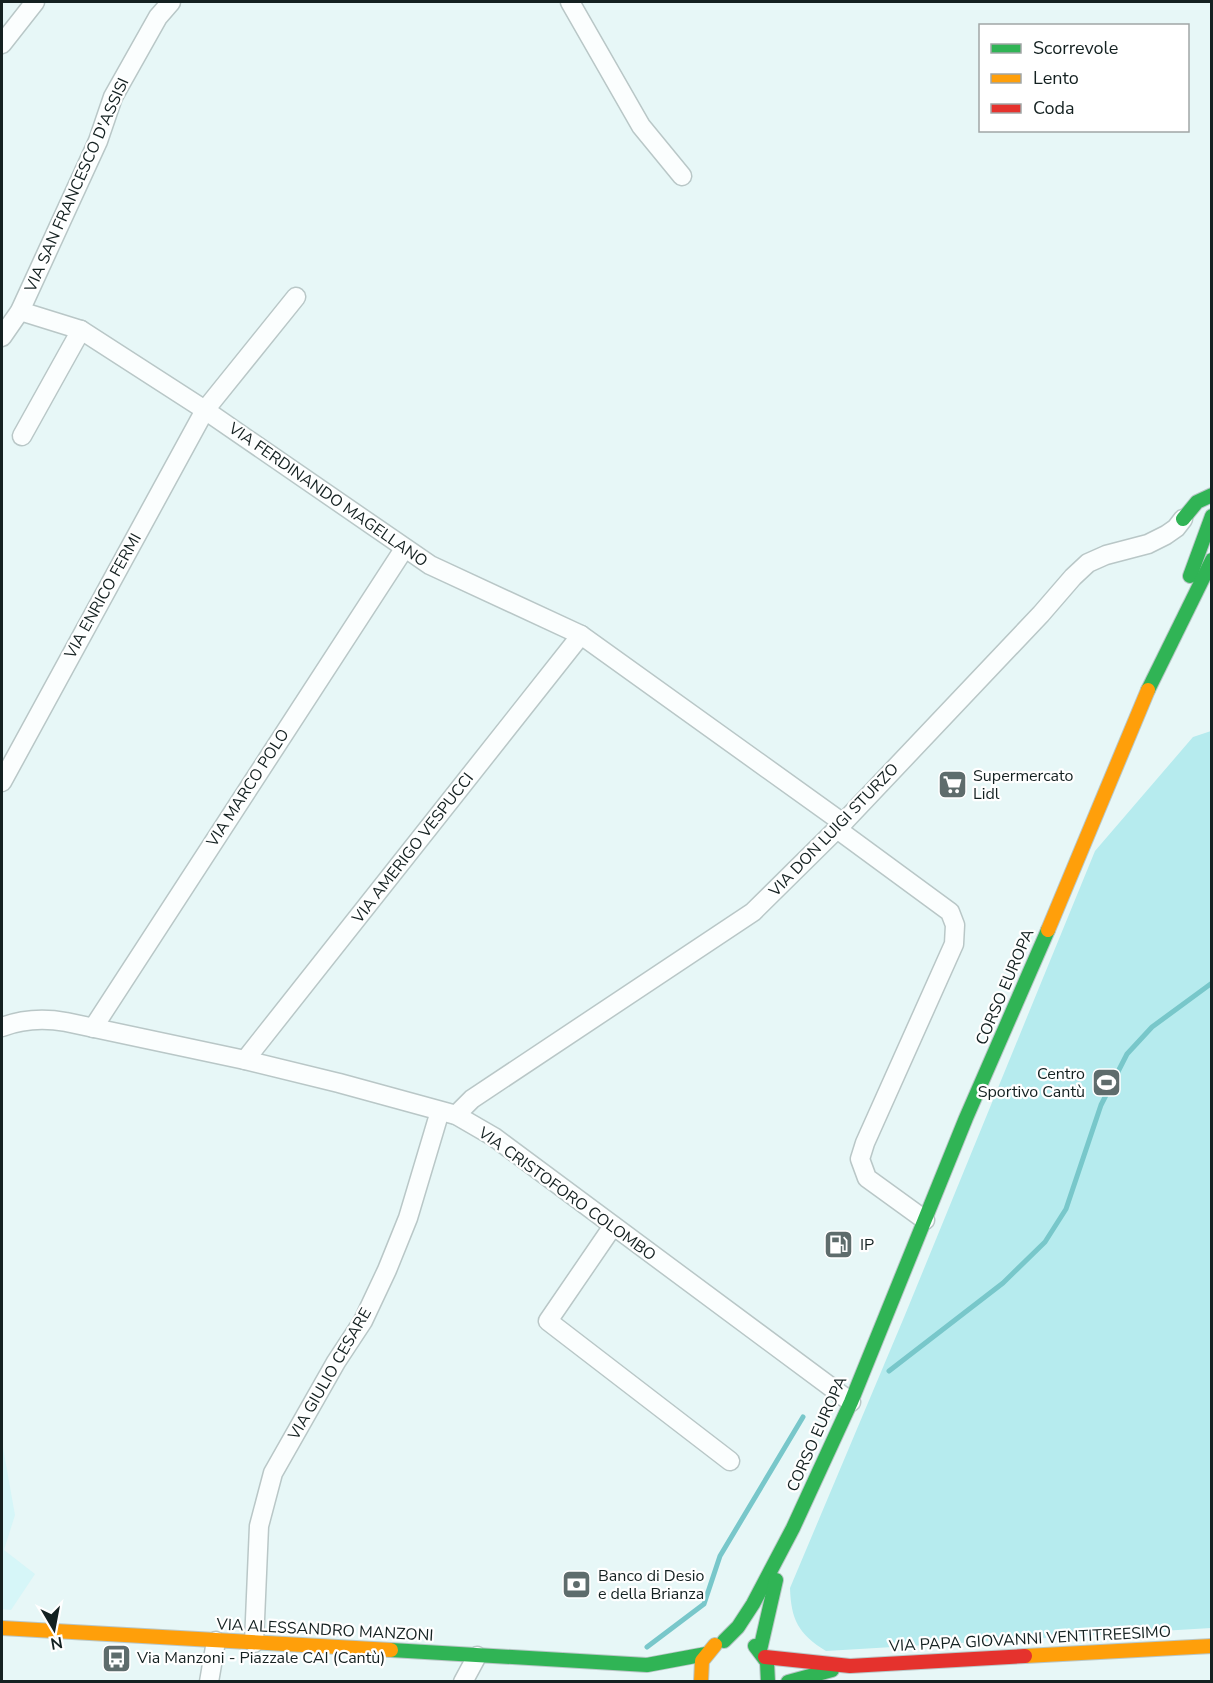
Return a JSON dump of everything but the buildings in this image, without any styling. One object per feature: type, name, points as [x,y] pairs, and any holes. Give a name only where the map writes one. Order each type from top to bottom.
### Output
[{"type":"main road","points":[[1183,519],[1197,502],[1212,495]]},
{"type":"main road","points":[[1156,673],[1212,516]]},
{"type":"main road","name":"CORSO EUROPA","points":[[706,1654],[738,1627],[753,1605],[793,1528],[851,1402],[971,1107],[1156,673],[1212,560]]},
{"type":"main road","points":[[1156,673],[1204,606]]},
{"type":"main road","name":"CORSO EUROPA","points":[[768,1682],[769,1666],[763,1653],[775,1583],[793,1528]]},
{"type":"main road","name":"VIA ALESSANDRO MANZONI","points":[[2,1628],[648,1665],[706,1654]]},
{"type":"main road","name":"VIA PAPA GIOVANNI VENTITREESIMO","points":[[724,1641],[745,1641],[763,1653],[850,1666]]},
{"type":"main road","name":"VIA PAPA GIOVANNI VENTITREESIMO","points":[[788,1682],[850,1666],[1212,1646]]},
{"type":"main road","points":[[701,1682],[700,1669],[706,1654]]},
{"type":"main road","name":"VIA ALESSANDRO MANZONI","points":[[648,1665],[669,1674]]},
{"type":"street","points":[[2,44],[35,2]]},
{"type":"street","name":"VIA SAN FRANCESCO D'ASSISI","points":[[2,337],[20,311],[98,141],[113,98],[158,16],[171,2]]},
{"type":"street","points":[[570,2],[641,126],[682,176]]},
{"type":"street","name":"VIA ENRICO FERMI","points":[[2,782],[206,410],[296,297]]},
{"type":"street","name":"VIA FERDINANDO MAGELLANO","points":[[20,311],[81,330],[206,410],[430,566],[581,635],[840,826],[950,912],[955,925],[954,944],[865,1143],[860,1159],[867,1178],[925,1220]]},
{"type":"street","points":[[22,436],[81,330]]},
{"type":"street","name":"VIA DON LUIGI STURZO","points":[[448,1113],[753,912],[840,826],[1041,614],[1072,577],[1089,563],[1106,555],[1148,544],[1166,535],[1183,519]]},
{"type":"street","name":"VIA MARCO POLO","points":[[93,1028],[404,549]]},
{"type":"street","name":"VIA AMERIGO VESPUCCI","points":[[245,1060],[581,635]]},
{"type":"street","name":"VIA CRISTOFORO COLOMBO","points":[[2,1028],[28,1020],[47,1018],[245,1060],[448,1113],[494,1137],[851,1402]]},
{"type":"street","name":"VIA GIULIO CESARE","points":[[254,1643],[258,1526],[273,1473],[336,1362],[363,1321],[408,1218],[448,1113]]},
{"type":"street","points":[[613,1226],[548,1321],[730,1461]]},
{"type":"street","points":[[209,1682],[216,1641]]},
{"type":"street","points":[[463,1682],[477,1656]]},
{"type":"shaded area","name":"Centro Sportivo Cantù","points":[[1211,731],[1211,1628],[826,1651],[816,1645],[798,1625],[792,1609],[790,1588],[905,1315],[1095,851],[1193,737]]},
{"type":"shaded area","points":[[2,1442],[15,1515],[4,1550],[35,1574],[11,1610],[2,1609]]},
{"type":"waterway","points":[[889,1371],[1003,1283],[1045,1242],[1066,1209],[1101,1105],[1127,1054],[1152,1027],[1212,983]]},
{"type":"waterway","points":[[647,1647],[704,1604],[720,1556],[803,1417]]},
{"type":"traffic: fast","points":[[1183,519],[1197,502],[1212,495]]},
{"type":"traffic: fast","points":[[1190,576],[1212,516]]},
{"type":"traffic: fast","points":[[1148,690],[1212,560]]},
{"type":"traffic: fast","points":[[724,1641],[738,1627],[753,1604],[793,1528],[851,1402],[966,1118],[1048,930]]},
{"type":"traffic: fast","points":[[760,1650],[776,1580]]},
{"type":"traffic: fast","points":[[755,1646],[767,1662],[768,1682]]},
{"type":"traffic: fast","points":[[391,1650],[647,1665],[706,1654]]},
{"type":"traffic: fast","points":[[788,1682],[832,1670]]},
{"type":"traffic: slow","points":[[1048,930],[1148,690]]},
{"type":"traffic: slow","points":[[2,1628],[391,1650]]},
{"type":"traffic: slow","points":[[701,1682],[702,1661],[715,1645]]},
{"type":"traffic: slow","points":[[1025,1656],[1212,1646]]},
{"type":"traffic: jam","points":[[765,1657],[850,1666],[1025,1656]]},
{"type":"place","name":"Supermercato Lidl","points":[[952,785]]},
{"type":"place","name":"Centro Sportivo Cantù","points":[[1106,1083]]},
{"type":"place","name":"IP","points":[[839,1245]]},
{"type":"place","name":"Banco di Desio e della Brianza","points":[[577,1585]]},
{"type":"place","name":"Via Manzoni - Piazzale CAI (Cantù)","points":[[116,1658]]}]
